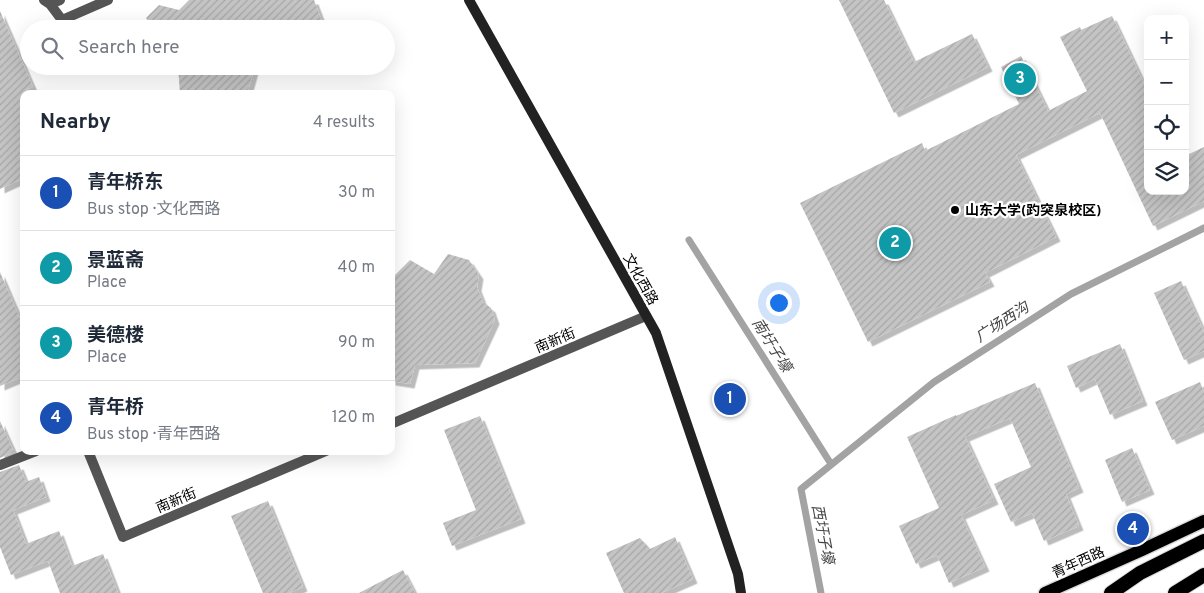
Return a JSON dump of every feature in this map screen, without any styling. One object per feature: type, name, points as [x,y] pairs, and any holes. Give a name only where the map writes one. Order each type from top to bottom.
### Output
[{"type":"highway","points":[[1110,593],[1140,573],[1204,541]]},
{"type":"highway","points":[[1175,593],[1204,575]]},
{"type":"main road","name":"文化西路","points":[[468,0],[656,333],[738,574],[740,593]]},
{"type":"main road","name":"青年西路","points":[[1045,593],[1204,521]]},
{"type":"street","points":[[51,1],[62,20],[108,0]]},
{"type":"street","name":"南新街","points":[[395,422],[646,316]]},
{"type":"street","points":[[0,465],[26,455]]},
{"type":"street","name":"南新街","points":[[90,455],[123,537],[317,455]]},
{"type":"building","points":[[189,0],[314,0],[322,20],[147,20],[146,18],[159,5],[179,10]]},
{"type":"building","points":[[839,0],[884,0],[914,62],[972,34],[988,67],[894,113]]},
{"type":"building","points":[[0,11],[20,57],[20,75],[28,75],[33,87],[27,90],[20,90],[20,180],[0,189]]},
{"type":"building","points":[[1112,16],[1144,84],[1144,195],[1189,195],[1189,154],[1204,147],[1204,201],[1153,226],[1100,113],[1016,155],[1056,237],[985,273],[990,282],[868,342],[800,203],[922,143],[925,151],[1019,104],[1001,67],[1021,56],[1048,111],[1087,91],[1060,37],[1080,27],[1081,30]]},
{"type":"building","points":[[179,75],[252,75],[248,90],[180,90]]},
{"type":"building","points":[[448,254],[469,260],[479,275],[477,287],[483,302],[491,308],[495,320],[475,363],[415,365],[410,384],[395,382],[395,275],[410,260],[434,274]]},
{"type":"building","points":[[0,272],[20,319],[20,378],[0,386]]},
{"type":"building","points":[[1181,281],[1204,332],[1204,351],[1184,360],[1154,293]]},
{"type":"building","points":[[1120,344],[1143,401],[1110,415],[1095,379],[1076,388],[1067,366]]},
{"type":"building","points":[[1200,382],[1204,392],[1204,426],[1172,440],[1155,402]]},
{"type":"building","points":[[1035,383],[1079,488],[1066,494],[1079,526],[1044,541],[1032,513],[1011,522],[994,484],[1031,467],[1010,418],[965,437],[994,500],[961,515],[985,567],[949,583],[937,555],[916,564],[899,526],[939,508],[907,437]]},
{"type":"building","points":[[480,416],[521,519],[452,546],[443,523],[476,510],[444,430]]},
{"type":"building","points":[[0,421],[14,452],[0,458]]},
{"type":"building","points":[[1132,448],[1150,490],[1122,502],[1105,460]]},
{"type":"building","points":[[19,465],[26,482],[39,477],[46,497],[13,510],[26,544],[59,531],[72,566],[103,554],[118,593],[60,593],[48,561],[11,575],[0,547],[0,472]]},
{"type":"building","points":[[268,501],[303,587],[289,593],[263,593],[231,516]]},
{"type":"building","points":[[675,537],[693,579],[661,593],[624,593],[606,553],[640,538],[650,549]]},
{"type":"building","points":[[403,570],[415,593],[359,593]]},
{"type":"waterway","name":"广场西沟","points":[[821,593],[801,489],[934,382],[1071,294],[1204,228]]},
{"type":"waterway","name":"南圩子壕","points":[[689,240],[831,464]]},
{"type":"place","name":"美德楼","points":[[1020,79]]},
{"type":"place","name":"山东大学(趵突泉校区)","points":[[955,210]]},
{"type":"place","name":"景蓝斋","points":[[895,243]]},
{"type":"place","name":"青年桥东","points":[[730,399]]},
{"type":"place","name":"青年桥","points":[[1133,529]]},
{"type":"water label","name":"西圩子壕","points":[[823,534]]}]
